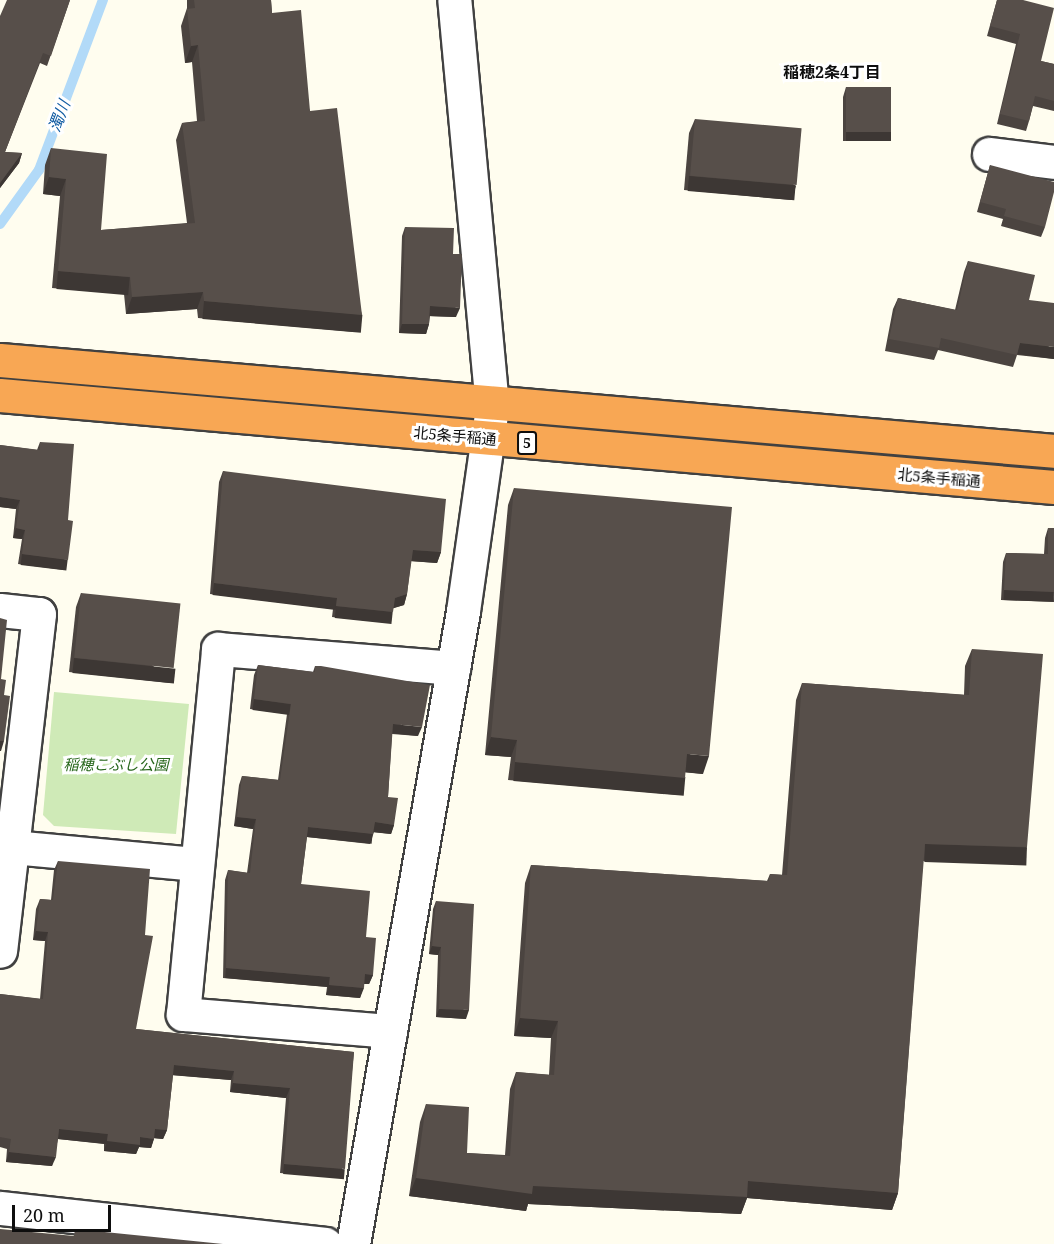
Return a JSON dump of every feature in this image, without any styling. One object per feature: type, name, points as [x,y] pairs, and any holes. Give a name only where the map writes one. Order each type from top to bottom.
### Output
[{"type":"highway","name":"5","points":[[0,360],[492,406],[1054,451]]},
{"type":"highway","name":"北5条手稲通","points":[[0,395],[1054,487]]},
{"type":"street","points":[[353,1244],[453,668],[492,406],[454,0]]},
{"type":"street","points":[[989,154],[1054,162]]},
{"type":"street","points":[[0,610],[39,614],[0,951]]},
{"type":"street","points":[[390,1031],[183,1014],[194,864],[218,649],[453,668]]},
{"type":"street","points":[[12,847],[194,864]]},
{"type":"street","points":[[0,1208],[325,1244]]},
{"type":"green space","name":"稲穂こぶし公園","points":[[54,692],[189,704],[176,834],[54,826],[43,815]]},
{"type":"building","points":[[7,0],[70,0],[51,56],[43,53],[5,152],[22,153],[0,183],[0,16]]},
{"type":"building","points":[[194,0],[271,0],[272,13],[301,10],[310,111],[337,108],[362,315],[204,301],[203,292],[132,297],[130,277],[58,271],[66,179],[49,177],[51,148],[107,154],[101,230],[195,223],[182,123],[205,121],[198,45],[191,46],[187,9],[195,8]]},
{"type":"building","points":[[997,0],[1023,0],[1054,8],[1041,61],[1054,64],[1054,101],[1035,96],[1029,121],[1000,114],[1020,34],[990,26]]},
{"type":"building","points":[[846,87],[891,87],[891,132],[846,132]]},
{"type":"building","points":[[695,119],[802,128],[797,185],[690,176]]},
{"type":"building","points":[[990,165],[1054,182],[1054,192],[1045,227],[1004,216],[1006,209],[980,202]]},
{"type":"building","points":[[405,227],[454,228],[453,254],[462,254],[460,308],[430,306],[429,324],[402,324]]},
{"type":"building","points":[[968,261],[1035,275],[1029,300],[1054,303],[1054,347],[1020,343],[1017,355],[941,338],[939,348],[889,339],[898,298],[957,310]]},
{"type":"building","points":[[40,442],[74,444],[68,520],[73,521],[68,560],[22,554],[25,530],[16,528],[20,500],[0,497],[0,445],[40,450]]},
{"type":"building","points":[[223,471],[446,499],[441,552],[413,550],[407,594],[395,598],[393,612],[336,606],[337,598],[214,583]]},
{"type":"building","points":[[514,488],[732,507],[709,756],[687,754],[685,778],[515,762],[517,740],[491,737]]},
{"type":"building","points":[[1048,528],[1054,528],[1054,592],[1004,590],[1006,553],[1048,554]]},
{"type":"building","points":[[81,593],[180,603],[174,668],[74,658]]},
{"type":"building","points":[[0,618],[7,620],[1,679],[6,680],[4,695],[10,696],[4,741],[0,741]]},
{"type":"building","points":[[972,649],[1043,654],[1027,847],[925,844],[898,1193],[748,1181],[747,1197],[533,1186],[532,1194],[416,1178],[426,1104],[469,1107],[467,1153],[510,1156],[516,1072],[554,1075],[558,1021],[520,1018],[531,865],[769,881],[770,874],[787,875],[802,683],[969,695]]},
{"type":"building","points":[[258,665],[315,672],[315,666],[321,666],[430,685],[422,727],[393,724],[388,797],[398,798],[394,825],[375,822],[373,834],[308,827],[301,884],[370,891],[366,937],[376,938],[373,975],[365,974],[364,988],[329,985],[330,977],[226,968],[228,870],[250,873],[256,819],[237,817],[242,776],[280,780],[291,704],[254,699]]},
{"type":"building","points":[[58,861],[150,869],[145,935],[153,936],[136,1029],[354,1052],[345,1169],[284,1164],[290,1088],[233,1083],[234,1071],[174,1065],[167,1130],[155,1129],[154,1139],[140,1137],[140,1145],[107,1141],[108,1134],[59,1129],[56,1157],[9,1152],[11,1139],[0,1137],[0,994],[43,999],[48,932],[36,931],[40,899],[53,900]]},
{"type":"building","points":[[436,901],[474,904],[469,1010],[439,1009],[441,947],[432,946]]},
{"type":"building","points":[[0,1229],[74,1236],[75,1229],[223,1244],[0,1244]]},
{"type":"waterway","name":"濁川","points":[[0,224],[39,170],[103,0]]},
{"type":"district","name":"稲穂2条4丁目","points":[[832,72]]}]
